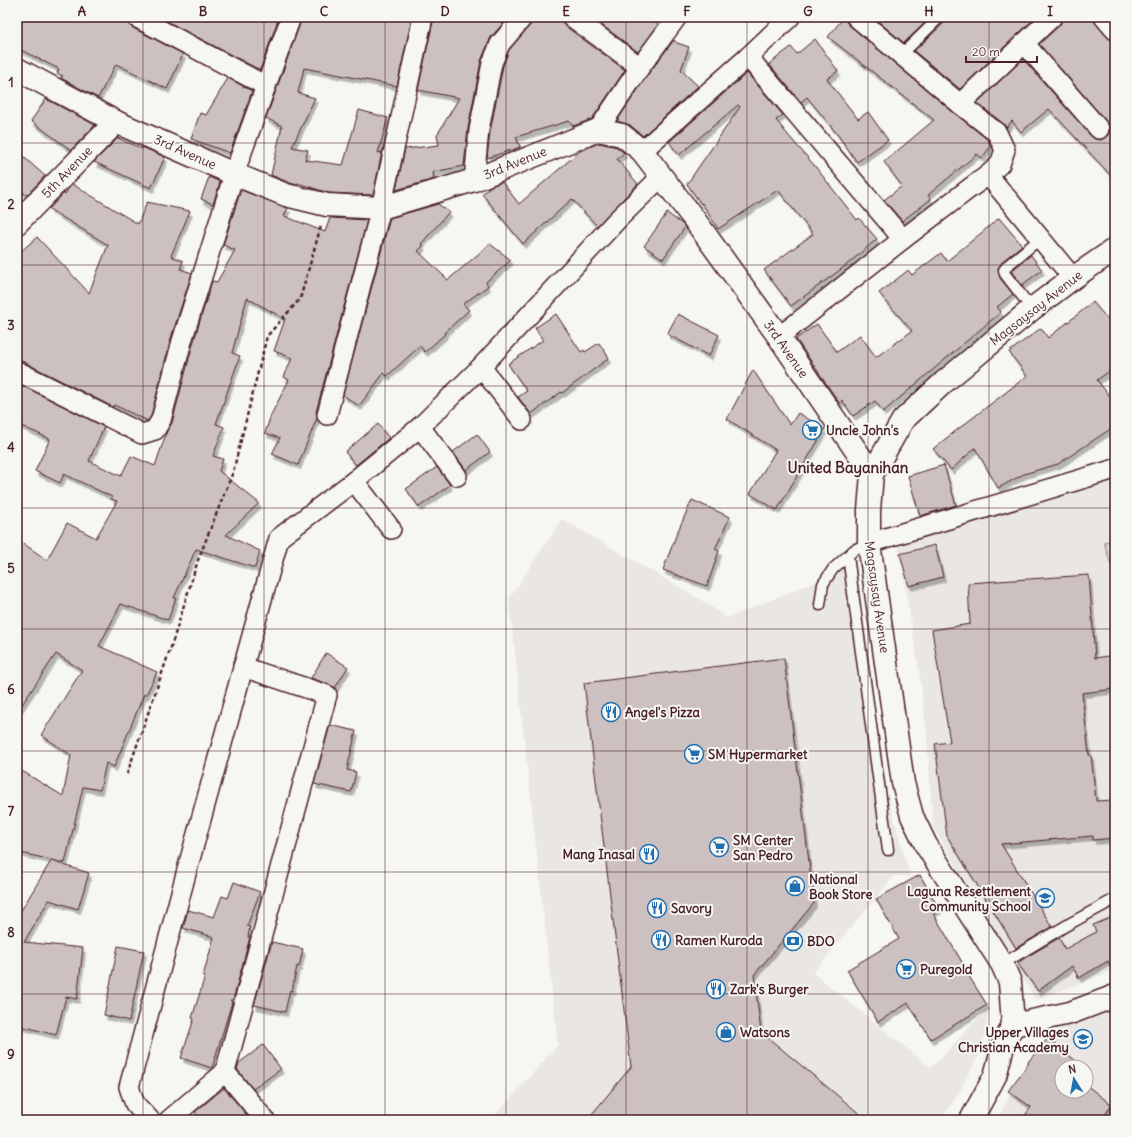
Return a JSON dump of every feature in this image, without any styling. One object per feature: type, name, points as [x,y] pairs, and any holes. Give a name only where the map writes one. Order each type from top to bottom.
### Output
[{"type":"street","points":[[136,17],[266,86]]},
{"type":"street","points":[[17,371],[142,434],[155,430],[161,420],[182,341],[234,174],[291,17]]},
{"type":"street","points":[[327,415],[381,208],[423,17]]},
{"type":"street","points":[[474,180],[479,130],[492,63],[500,44],[523,17]]},
{"type":"street","points":[[572,17],[640,67]]},
{"type":"street","points":[[598,130],[640,67],[677,17]]},
{"type":"street","points":[[642,151],[748,57],[790,17]]},
{"type":"street","points":[[778,337],[903,239],[988,175],[1000,164],[1005,150],[998,133],[960,104],[856,17]]},
{"type":"street","points":[[960,104],[1052,17]]},
{"type":"street","points":[[1104,17],[1115,30]]},
{"type":"street","points":[[1024,43],[1099,129]]},
{"type":"street","points":[[748,57],[903,239]]},
{"type":"street","name":"3rd Avenue","points":[[17,69],[116,122],[234,174],[286,195],[327,205],[381,208],[474,180],[598,130],[622,135],[642,151],[694,219],[778,337],[872,474]]},
{"type":"street","name":"5th Avenue","points":[[17,223],[116,122]]},
{"type":"street","points":[[988,175],[1073,278]]},
{"type":"street","points":[[150,1120],[135,1104],[129,1087],[187,870],[279,538],[354,481],[420,426],[481,367],[617,220],[661,177]]},
{"type":"street","name":"Magsaysay Avenue","points":[[1013,1025],[1010,982],[1002,964],[926,845],[912,816],[903,783],[869,543],[872,474],[903,420],[944,382],[1073,278],[1115,249]]},
{"type":"street","points":[[481,367],[522,420]]},
{"type":"street","points":[[420,426],[457,476]]},
{"type":"street","points":[[869,543],[1115,469]]},
{"type":"street","points":[[354,481],[391,529]]},
{"type":"street","points":[[169,1120],[225,1072],[327,694],[243,667]]},
{"type":"street","points":[[971,1120],[995,1076],[1004,1043],[1013,1025],[1070,1013],[1115,996]]},
{"type":"street","points":[[225,1072],[265,1120]]},
{"type":"lane","points":[[901,55],[940,17]]},
{"type":"lane","points":[[1032,310],[1005,274],[1004,270],[1041,238]]},
{"type":"lane","points":[[820,605],[823,584],[833,569],[854,550],[869,543]]},
{"type":"lane","points":[[848,556],[888,850]]},
{"type":"lane","points":[[1002,964],[1069,924],[1115,900]]},
{"type":"path","points":[[127,774],[198,560],[233,472],[267,336],[300,299],[315,244]]},
{"type":"shaded area","points":[[1115,479],[1115,970],[1036,1000],[933,827],[927,737],[920,676],[898,543]]},
{"type":"shaded area","name":"SM Center San Pedro","points":[[562,519],[703,601],[727,618],[856,565],[887,793],[910,876],[894,876],[813,973],[931,1068],[989,1007],[982,1049],[956,1098],[940,1120],[491,1120],[558,1045],[509,599]]},
{"type":"shaded area","points":[[1115,540],[1115,578],[1104,542]]},
{"type":"shaded area","name":"Upper Villages Christian Academy","points":[[1115,1000],[1115,1120],[997,1120],[1028,1061],[1074,1016]]},
{"type":"building","points":[[17,17],[125,17],[131,27],[183,54],[167,89],[116,64],[98,98],[61,78],[63,76],[57,73],[59,69],[17,48]]},
{"type":"building","points":[[159,17],[279,17],[260,70]]},
{"type":"building","points":[[302,17],[412,17],[397,86],[304,68],[298,93],[315,98],[292,147],[308,150],[305,160],[343,165],[359,110],[388,118],[378,153],[382,152],[373,195],[329,193],[297,183],[297,185],[290,183],[271,175],[282,126],[266,118]]},
{"type":"building","points":[[434,17],[509,17],[491,37],[481,61],[468,128],[464,166],[433,172],[434,179],[396,190],[405,149],[439,145],[437,135],[459,98],[418,90]]},
{"type":"building","points":[[534,17],[561,17],[565,26],[625,70],[592,119],[573,126],[569,121],[516,137],[520,147],[487,158],[490,132],[503,66],[509,50],[531,24]]},
{"type":"building","points":[[591,17],[650,17],[658,25],[638,52]]},
{"type":"building","points":[[844,17],[849,25],[988,140],[991,146],[982,158],[977,154],[928,195],[931,199],[902,221],[884,200],[902,186],[884,162],[934,120],[828,37]]},
{"type":"building","points":[[873,17],[931,17],[904,43]]},
{"type":"building","points":[[946,17],[1036,17],[960,89],[914,51],[945,22]]},
{"type":"building","points":[[1063,17],[1093,17],[1096,24],[1107,37],[1115,41],[1115,180],[1049,109],[1021,132],[1012,121],[1006,128],[1004,124],[977,103],[1023,59],[1091,136],[1095,139],[1101,140],[1106,137],[1109,133],[1110,127],[1107,122],[1039,44],[1060,25]]},
{"type":"building","points":[[815,39],[838,71],[827,79],[858,119],[868,112],[888,140],[857,162],[837,134],[807,97],[801,102],[769,64],[791,47],[797,54]]},
{"type":"building","points":[[674,40],[677,43],[689,47],[681,70],[698,86],[643,136],[630,125],[617,121],[649,73]]},
{"type":"building","points":[[747,73],[783,115],[776,120],[814,165],[857,220],[859,218],[877,239],[844,267],[791,306],[764,270],[813,234],[778,190],[718,229],[702,203],[701,204],[687,184],[740,107],[738,105],[679,155],[669,142]]},
{"type":"building","points":[[228,78],[252,91],[230,153],[191,139],[200,113],[206,115]]},
{"type":"building","points":[[46,99],[95,125],[71,150],[31,121]]},
{"type":"building","points":[[118,138],[142,149],[142,147],[165,157],[151,188],[94,162]]},
{"type":"building","points":[[599,143],[617,147],[624,153],[617,159],[638,184],[597,226],[572,199],[523,244],[482,194],[491,186],[502,182],[519,204],[580,151]]},
{"type":"building","points":[[17,151],[45,176],[27,195],[17,189]]},
{"type":"building","points":[[209,177],[220,182],[213,204],[201,199]]},
{"type":"building","points":[[72,184],[138,224],[147,202],[190,211],[171,256],[183,261],[180,269],[192,273],[171,338],[151,416],[148,421],[114,405],[113,407],[22,361],[17,360],[17,255],[37,237],[89,293],[108,245],[49,209],[64,193],[65,194]]},
{"type":"building","points":[[241,190],[288,208],[284,216],[325,232],[330,218],[367,220],[316,412],[317,418],[298,465],[272,454],[280,438],[265,433],[271,415],[289,380],[284,377],[292,358],[274,351],[285,319],[247,298],[232,353],[240,356],[216,424],[224,427],[213,456],[223,459],[219,471],[259,503],[226,535],[260,551],[255,568],[196,549],[174,598],[176,598],[168,620],[121,604],[99,646],[157,672],[146,695],[144,694],[114,767],[106,763],[100,790],[83,787],[65,863],[17,852],[17,768],[63,796],[71,755],[41,735],[82,670],[56,654],[17,712],[17,539],[47,560],[67,523],[96,538],[117,501],[111,499],[112,497],[64,474],[60,483],[35,471],[50,439],[17,424],[17,383],[104,427],[89,461],[121,476],[131,456],[155,466],[167,431],[172,423],[193,344],[212,281],[217,282],[235,250],[223,245]]},
{"type":"building","points":[[438,204],[449,212],[421,244],[423,246],[418,251],[448,280],[490,244],[511,260],[486,282],[488,286],[463,304],[469,310],[444,333],[445,334],[425,352],[420,346],[387,376],[384,373],[359,406],[343,395],[390,218]]},
{"type":"building","points":[[667,213],[685,227],[663,259],[644,246]]},
{"type":"building","points":[[999,218],[1022,245],[1004,260],[998,268],[1000,278],[1013,294],[997,307],[1001,312],[883,412],[875,401],[853,416],[842,400],[840,404],[796,339],[817,324],[837,352],[860,335],[876,357],[912,331],[879,293],[908,270],[912,275],[941,253],[947,261]]},
{"type":"building","points":[[1031,255],[1042,270],[1022,285],[1011,271]]},
{"type":"building","points":[[1093,302],[1115,328],[1115,367],[1097,380],[1115,403],[1115,426],[1058,464],[1024,474],[998,488],[975,448],[951,470],[933,449],[1027,376],[1009,352],[1041,328],[1048,338]]},
{"type":"building","points":[[556,314],[581,352],[584,350],[585,352],[599,343],[609,358],[531,414],[518,397],[527,391],[508,364],[543,340],[535,328]]},
{"type":"building","points":[[678,314],[719,335],[709,356],[667,334]]},
{"type":"building","points":[[753,370],[790,425],[798,413],[825,429],[777,510],[750,494],[776,450],[727,419]]},
{"type":"building","points":[[378,424],[389,438],[356,465],[345,452]]},
{"type":"building","points":[[477,434],[490,452],[466,470],[453,452]]},
{"type":"building","points":[[944,465],[956,505],[920,516],[908,476]]},
{"type":"building","points":[[437,467],[450,485],[419,507],[406,489]]},
{"type":"building","points":[[692,500],[730,517],[715,549],[719,551],[707,586],[663,570],[677,533]]},
{"type":"building","points":[[935,545],[943,577],[909,586],[900,554]]},
{"type":"building","points":[[1089,575],[1095,658],[1115,655],[1115,689],[1082,693],[1096,801],[1115,800],[1115,838],[1093,840],[1093,836],[1001,844],[1052,927],[1016,948],[947,836],[935,744],[950,742],[932,630],[970,624],[968,583]]},
{"type":"building","points":[[326,653],[348,667],[335,688],[311,678]]},
{"type":"building","points":[[784,658],[814,903],[754,975],[761,1032],[867,1120],[587,1120],[631,1067],[584,683]]},
{"type":"building","points":[[330,725],[356,731],[347,770],[356,772],[351,792],[314,784]]},
{"type":"building","points":[[51,861],[89,873],[78,909],[49,900],[24,942],[83,948],[77,999],[66,997],[56,1035],[17,1025],[17,917]]},
{"type":"building","points":[[920,875],[939,909],[933,913],[966,969],[965,970],[987,1005],[931,1039],[908,1003],[878,1022],[847,970],[899,939],[876,899]]},
{"type":"building","points":[[234,882],[260,892],[247,926],[250,927],[248,937],[250,937],[233,1000],[230,1000],[232,1002],[212,1068],[181,1058],[194,1019],[192,1018],[205,976],[203,976],[214,937],[183,928],[188,910],[214,917],[222,896],[228,898]]},
{"type":"building","points":[[1115,916],[1114,977],[1108,961],[1079,978],[1072,966],[1038,991],[1018,964],[1023,959],[1059,938],[1065,949],[1096,932],[1093,925]]},
{"type":"building","points":[[272,942],[303,949],[299,967],[297,966],[292,991],[290,990],[285,1012],[254,1005]]},
{"type":"building","points":[[118,946],[144,951],[129,1021],[104,1015]]},
{"type":"building","points":[[1048,1038],[1074,1059],[1054,1059],[1054,1099],[1094,1099],[1094,1091],[1112,1105],[1101,1120],[1022,1120],[1031,1107],[1008,1091],[1029,1063],[1028,1062]]},
{"type":"building","points":[[263,1045],[281,1069],[253,1089],[237,1069],[239,1063]]},
{"type":"building","points":[[224,1088],[251,1120],[201,1120],[195,1112]]},
{"type":"place","name":"Uncle John's","points":[[812,430]]},
{"type":"place","name":"Angel's Pizza","points":[[611,712]]},
{"type":"place","name":"SM Hypermarket","points":[[694,754]]},
{"type":"place","name":"SM Center San Pedro","points":[[719,847]]},
{"type":"place","name":"Mang Inasal","points":[[649,854]]},
{"type":"place","name":"National Book Store","points":[[795,886]]},
{"type":"place","name":"Laguna Resettlement Community School","points":[[1045,898]]},
{"type":"place","name":"Savory","points":[[657,908]]},
{"type":"place","name":"Ramen Kuroda","points":[[661,940]]},
{"type":"place","name":"BDO","points":[[793,941]]},
{"type":"place","name":"Puregold","points":[[906,969]]},
{"type":"place","name":"Zark's Burger","points":[[716,989]]},
{"type":"place","name":"Watsons","points":[[726,1032]]},
{"type":"place","name":"Upper Villages Christian Academy","points":[[1083,1039]]},
{"type":"district","name":"United Bayanihan","points":[[848,467]]}]
